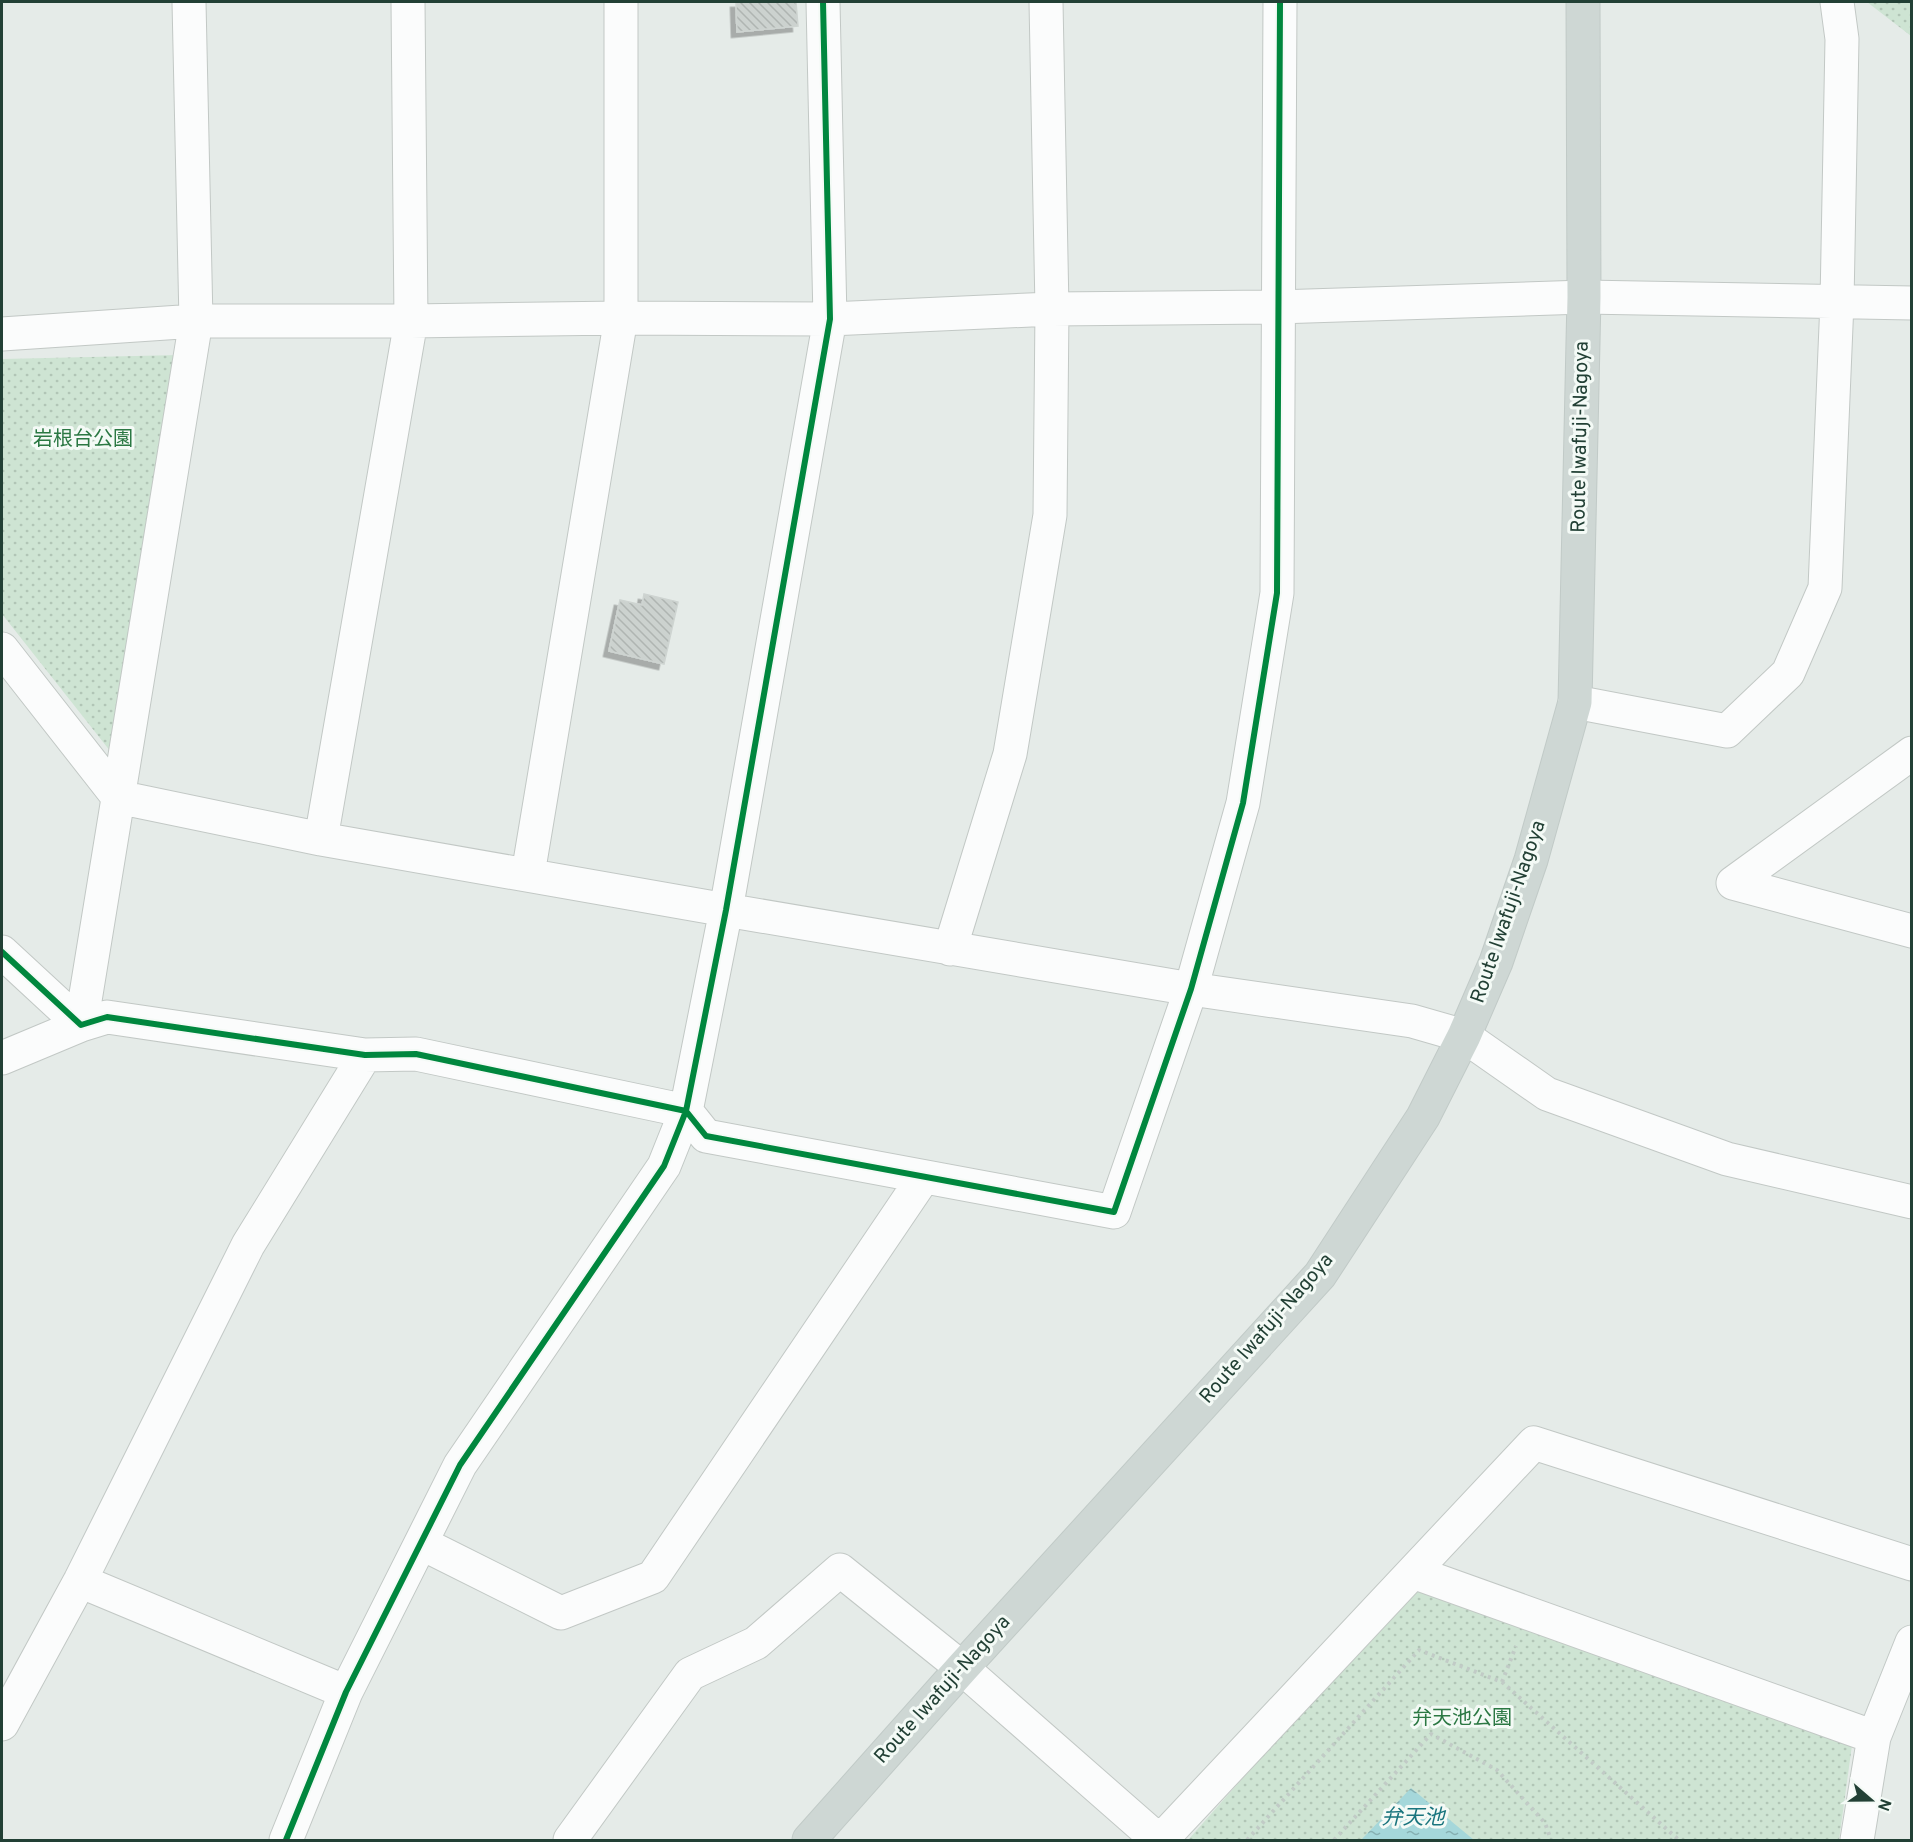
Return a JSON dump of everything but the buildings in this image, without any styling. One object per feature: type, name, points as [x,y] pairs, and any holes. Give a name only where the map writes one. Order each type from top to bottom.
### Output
[{"type":"main road","name":"Route Iwafuji-Nagoya","points":[[809,1840],[962,1668],[1320,1275],[1423,1117],[1464,1036],[1496,962],[1531,860],[1575,702],[1584,297],[1584,2]]},
{"type":"street","points":[[81,1025],[196,321],[189,2]]},
{"type":"street","points":[[321,839],[411,321],[408,2]]},
{"type":"street","points":[[528,874],[621,318],[621,2]]},
{"type":"street","points":[[286,1840],[346,1692],[460,1465],[664,1166],[686,1111],[726,910],[830,319],[823,2]]},
{"type":"street","points":[[950,949],[1010,754],[1050,515],[1052,309],[1046,2]]},
{"type":"street","points":[[2,1058],[81,1025],[107,1017],[365,1055],[416,1054],[686,1111],[706,1136],[1114,1212],[1191,989],[1243,803],[1277,592],[1280,2]]},
{"type":"street","points":[[1575,702],[1727,731],[1788,673],[1825,588],[1837,302],[1842,39],[1838,2]]},
{"type":"street","points":[[2,334],[196,321],[830,319],[1052,309],[1277,307],[1584,297],[1911,303]]},
{"type":"street","points":[[2,649],[118,797],[321,839],[950,949],[1191,989],[1412,1021],[1464,1036],[1547,1094],[1558,1098],[1727,1159],[1911,1202]]},
{"type":"street","points":[[1911,753],[1733,883],[1911,931]]},
{"type":"street","points":[[2,952],[81,1025]]},
{"type":"street","points":[[2,1724],[80,1581],[248,1245],[365,1055]]},
{"type":"street","points":[[421,1543],[561,1613],[653,1577],[923,1178]]},
{"type":"street","points":[[570,1840],[690,1674],[756,1643],[840,1570],[962,1668],[1159,1840],[1534,1443],[1911,1564]]},
{"type":"street","points":[[1413,1572],[1874,1737]]},
{"type":"street","points":[[80,1581],[346,1692]]},
{"type":"street","points":[[1857,1840],[1874,1737],[1911,1642]]},
{"type":"path","points":[[1248,1840],[1419,1650],[1503,1682],[1679,1840]]},
{"type":"path","points":[[1334,1840],[1431,1734],[1497,1770],[1545,1823],[1551,1840]]},
{"type":"green space","points":[[1867,2],[1911,2],[1911,36]]},
{"type":"green space","name":"岩根台公園","points":[[179,355],[118,761],[2,614],[2,359]]},
{"type":"green space","name":"弁天池公園","points":[[1422,1575],[1853,1738],[1839,1840],[1188,1840]]},
{"type":"water","name":"弁天池","points":[[1411,1788],[1474,1840],[1361,1840]]},
{"type":"cycle path","points":[[286,1840],[346,1692],[460,1465],[664,1166],[686,1111],[726,910],[830,319],[823,2]]},
{"type":"cycle path","points":[[2,952],[81,1025],[107,1017],[365,1055],[416,1054],[686,1111],[706,1136],[1114,1212],[1191,989],[1243,803],[1277,593],[1280,2]]}]
